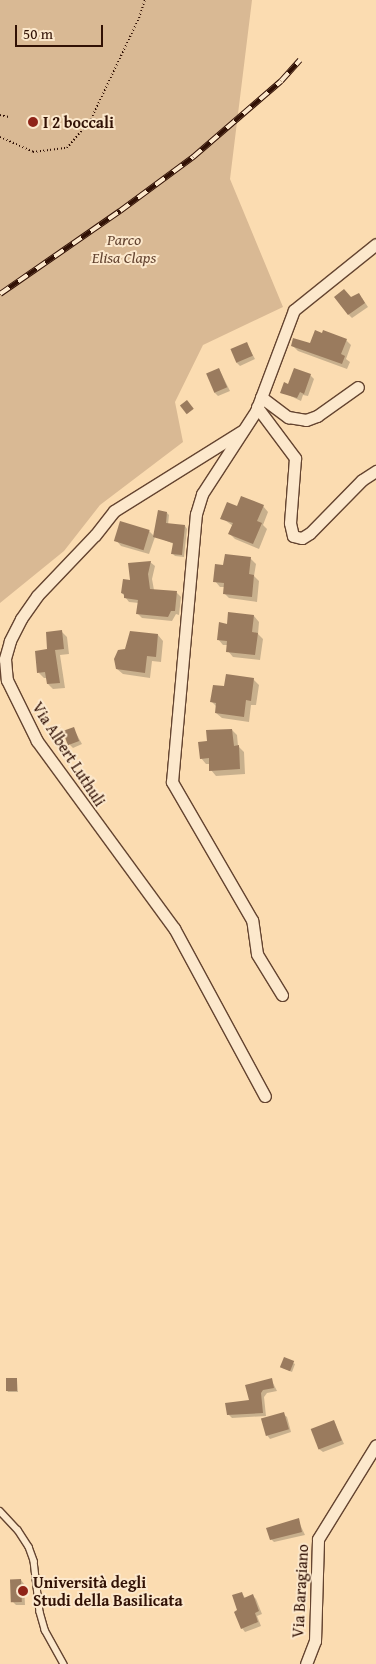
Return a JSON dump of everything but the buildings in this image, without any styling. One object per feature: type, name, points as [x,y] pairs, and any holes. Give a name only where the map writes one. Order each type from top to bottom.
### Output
[{"type":"street","name":"Via Albert Luthuli","points":[[282,995],[257,954],[252,920],[172,782],[196,514],[202,494],[242,431],[250,423],[294,310],[376,244]]},
{"type":"street","points":[[259,402],[288,417],[306,420],[317,416],[358,387]]},
{"type":"street","points":[[259,402],[295,458],[290,524],[293,536],[302,538],[310,533],[362,480],[376,471]]},
{"type":"street","name":"Via Albert Luthuli","points":[[242,431],[114,511],[95,535],[37,596],[21,619],[10,641],[5,659],[7,680],[37,741],[174,928],[265,1096]]},
{"type":"street","name":"Via Baragiano","points":[[306,1664],[315,1641],[318,1539],[376,1445]]},
{"type":"lane","points":[[0,1511],[18,1530],[29,1546],[34,1562],[40,1612],[45,1630],[64,1664]]},
{"type":"path","points":[[0,137],[33,152],[67,148],[92,120],[139,18],[145,0]]},
{"type":"path","points":[[0,115],[9,117]]},
{"type":"green space","name":"Parco Elisa Claps","points":[[0,0],[252,0],[230,179],[283,307],[203,345],[175,402],[183,442],[100,505],[64,551],[0,603]]},
{"type":"railway","points":[[0,294],[120,211],[193,157],[281,81],[300,60]]},
{"type":"place","name":"I 2 boccali","points":[[33,122]]},
{"type":"place","name":"Università degli Studi della Basilicata","points":[[23,1591]]}]
